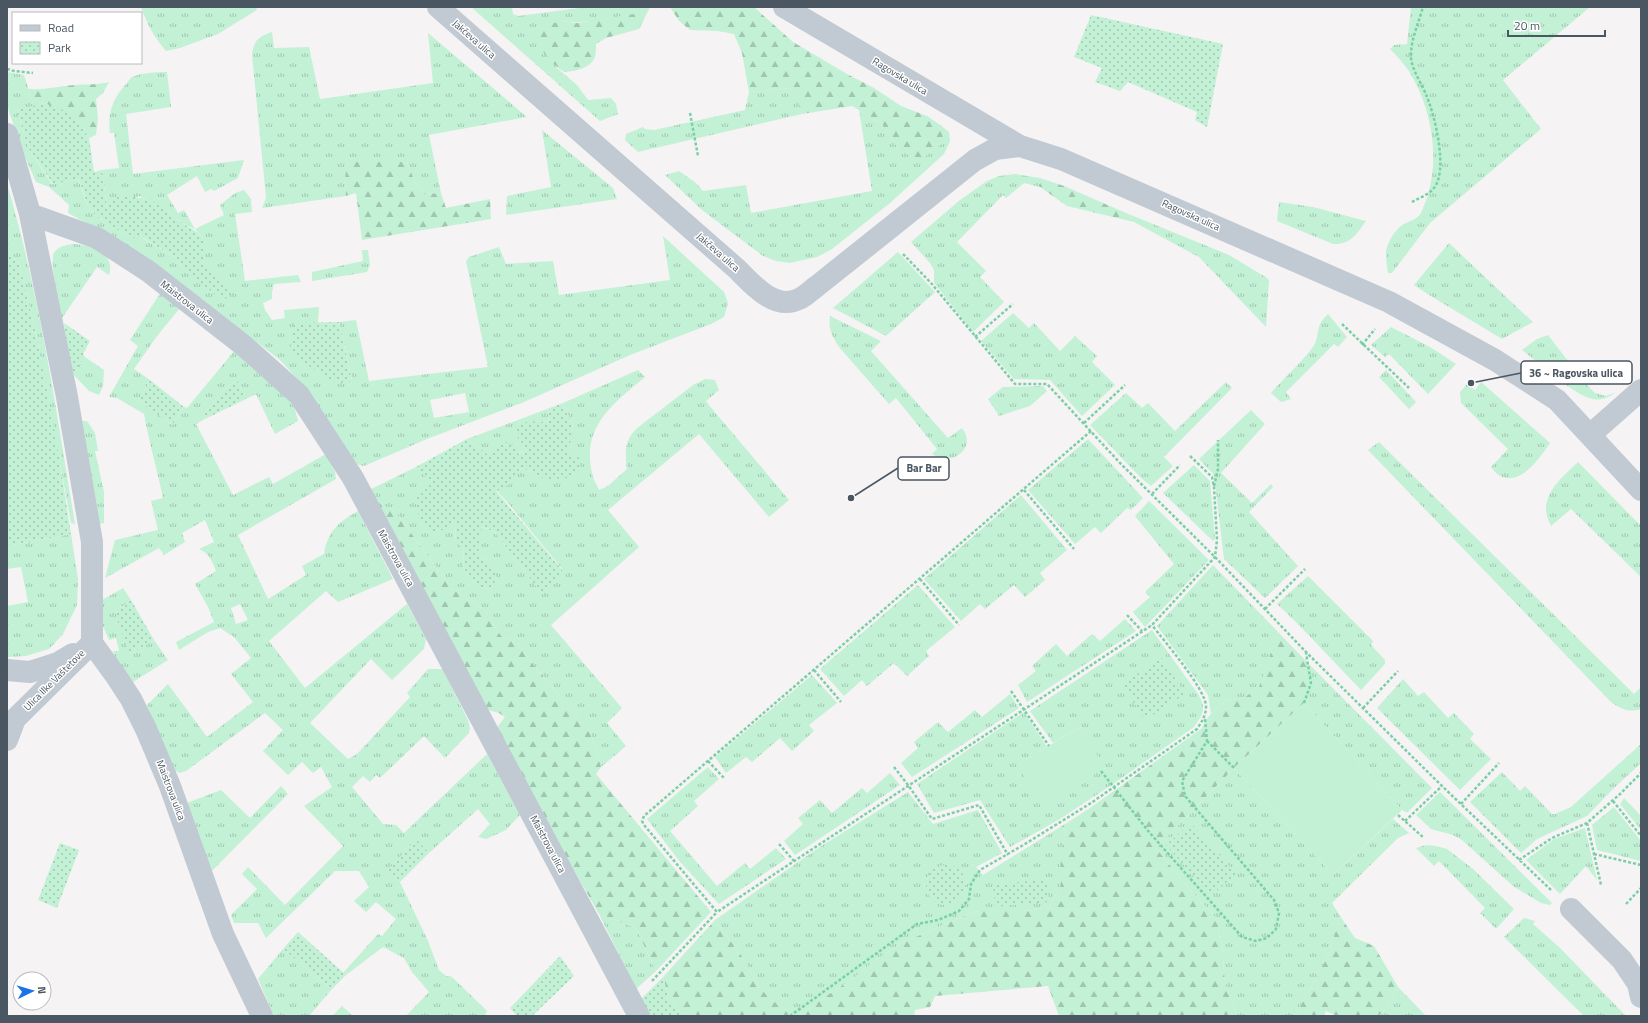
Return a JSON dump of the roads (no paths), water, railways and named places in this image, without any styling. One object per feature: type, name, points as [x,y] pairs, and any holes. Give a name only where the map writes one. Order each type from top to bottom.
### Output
[{"type":"street","name":"Jakčeva ulica","points":[[438,7],[737,269],[763,294],[785,303],[799,299],[817,286],[975,160],[995,149],[1020,146]]},
{"type":"street","name":"Ragovska ulica","points":[[784,7],[1020,146],[1075,165],[1389,302],[1495,360],[1557,400],[1641,490]]},
{"type":"street","points":[[7,134],[30,214],[67,397],[92,542],[92,643],[58,663],[30,672],[7,670]]},
{"type":"street","name":"Maistrova ulica","points":[[30,214],[97,238],[148,272],[243,345],[299,395],[353,478],[635,1009]]},
{"type":"street","points":[[1590,435],[1641,390]]},
{"type":"street","name":"Maistrova ulica","points":[[92,643],[119,682],[146,729],[172,790],[223,934],[262,1016]]},
{"type":"street","name":"Ulica Ilke Vaštetove","points":[[7,740],[15,719],[92,643]]},
{"type":"street","points":[[1571,909],[1622,960],[1638,984],[1641,998]]},
{"type":"place","name":"36 ~ Ragovska ulica","points":[[1471,383]]},
{"type":"place","name":"Bar Bar","points":[[851,498]]}]
